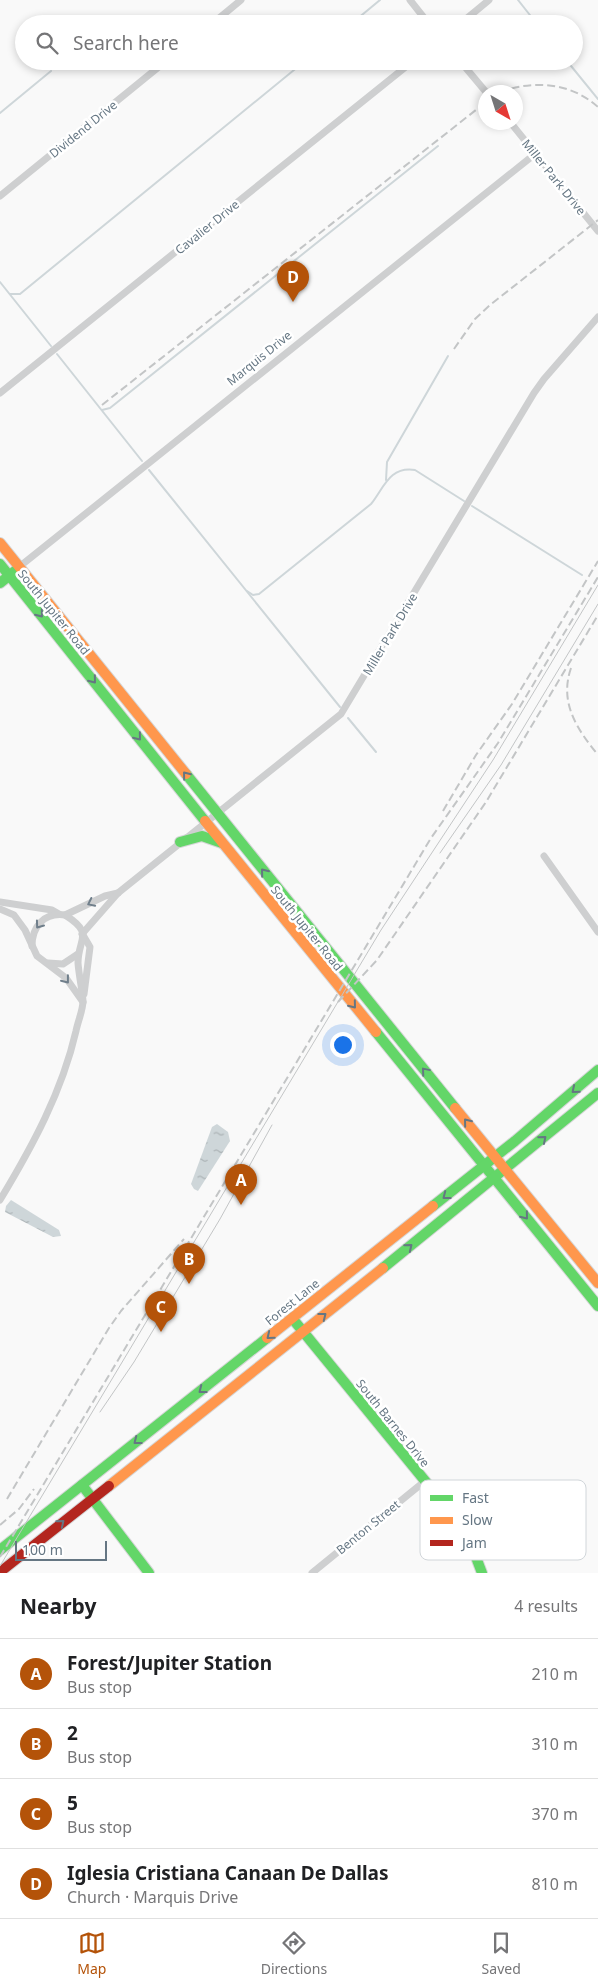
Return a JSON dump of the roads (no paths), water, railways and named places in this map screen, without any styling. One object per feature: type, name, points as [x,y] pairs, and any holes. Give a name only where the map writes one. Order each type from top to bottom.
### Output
[{"type":"main road","name":"South Jupiter Road","points":[[0,543],[295,911],[598,1283]]},
{"type":"main road","name":"South Jupiter Road","points":[[0,564],[205,822],[598,1306]]},
{"type":"main road","name":"Marquis Drive","points":[[0,583],[19,567]]},
{"type":"main road","points":[[108,699],[118,691]]},
{"type":"main road","points":[[180,842],[202,836],[222,843]]},
{"type":"main road","points":[[285,920],[295,911]]},
{"type":"main road","points":[[401,1064],[412,1055]]},
{"type":"main road","name":"Forest Lane","points":[[0,1550],[484,1166],[598,1070]]},
{"type":"main road","points":[[0,1572],[598,1093]]},
{"type":"main road","name":"South Barnes Drive","points":[[292,1318],[424,1480]]},
{"type":"main road","points":[[222,1374],[233,1386]]},
{"type":"main road","points":[[160,1423],[170,1436]]},
{"type":"main road","points":[[82,1485],[149,1573]]},
{"type":"main road","name":"South Barnes Drive","points":[[477,1560],[482,1573]]},
{"type":"street","points":[[223,15],[241,0]]},
{"type":"street","points":[[410,0],[422,15]]},
{"type":"street","points":[[471,15],[489,0]]},
{"type":"street","name":"Dividend Drive","points":[[0,196],[155,70]]},
{"type":"street","name":"Cavalier Drive","points":[[0,393],[402,70]]},
{"type":"street","points":[[468,70],[480,85]]},
{"type":"street","name":"Miller Park Drive","points":[[516,130],[598,231]]},
{"type":"street","name":"Marquis Drive","points":[[19,567],[535,154]]},
{"type":"street","name":"Miller Park Drive","points":[[118,892],[341,714],[534,393],[598,317]]},
{"type":"street","points":[[544,856],[598,932]]},
{"type":"street","points":[[32,946],[32,936],[38,924],[49,916],[62,914],[118,892]]},
{"type":"street","points":[[46,963],[63,964],[78,954],[82,948],[82,934],[118,892]]},
{"type":"street","points":[[0,902],[52,910],[62,914],[78,924],[90,947],[83,1002],[70,1058],[41,1127],[0,1200]]},
{"type":"street","points":[[0,909],[14,915],[25,930],[37,956],[66,978],[83,1002]]},
{"type":"street","points":[[78,954],[83,1002]]},
{"type":"street","points":[[586,1291],[598,1283]]},
{"type":"street","name":"Benton Street","points":[[312,1573],[420,1485]]},
{"type":"water","points":[[217,1124],[228,1132],[230,1141],[198,1191],[191,1184],[212,1127]]},
{"type":"water","points":[[11,1200],[59,1230],[61,1236],[53,1237],[5,1212],[6,1206]]},
{"type":"waterway","points":[[362,15],[380,0]]},
{"type":"waterway","points":[[518,0],[530,15]]},
{"type":"waterway","points":[[10,294],[20,294],[294,70]]},
{"type":"waterway","points":[[574,70],[598,99]]},
{"type":"waterway","points":[[0,113],[51,71]]},
{"type":"waterway","points":[[102,410],[110,408],[438,146]]},
{"type":"waterway","points":[[0,282],[51,346]]},
{"type":"waterway","points":[[57,354],[142,461]]},
{"type":"waterway","points":[[386,480],[387,462],[448,356]]},
{"type":"waterway","points":[[149,470],[340,707]]},
{"type":"waterway","points":[[247,591],[253,595],[259,594],[371,504],[388,480],[399,471],[415,470],[464,501]]},
{"type":"waterway","points":[[472,506],[582,575]]},
{"type":"waterway","points":[[348,718],[376,752]]},
{"type":"tram line","points":[[0,1566],[381,930],[493,760],[598,585]]},
{"type":"tram line","points":[[440,853],[501,765],[598,604]]},
{"type":"tram line","points":[[100,1412],[134,1362],[220,1219],[272,1125]]},
{"type":"railway","points":[[523,86],[539,85],[564,88],[576,92],[598,107]]},
{"type":"railway","points":[[102,405],[478,108]]},
{"type":"railway","points":[[454,349],[475,319],[490,305],[598,220]]},
{"type":"railway","points":[[443,811],[476,755],[512,704],[598,561]]},
{"type":"railway","points":[[0,1557],[431,838],[498,743],[598,577]]},
{"type":"railway","points":[[338,1002],[377,960],[486,802],[598,615]]},
{"type":"railway","points":[[571,668],[567,693],[572,715],[583,735],[598,755]]},
{"type":"railway","points":[[7,1499],[109,1328],[121,1311],[184,1239]]},
{"type":"railway","points":[[0,1525],[19,1509],[34,1489]]},
{"type":"place","name":"Iglesia Cristiana Canaan De Dallas","points":[[293,302]]},
{"type":"place","name":"Forest/Jupiter Station","points":[[241,1205]]},
{"type":"place","name":"2","points":[[189,1284]]},
{"type":"place","name":"5","points":[[161,1332]]}]
